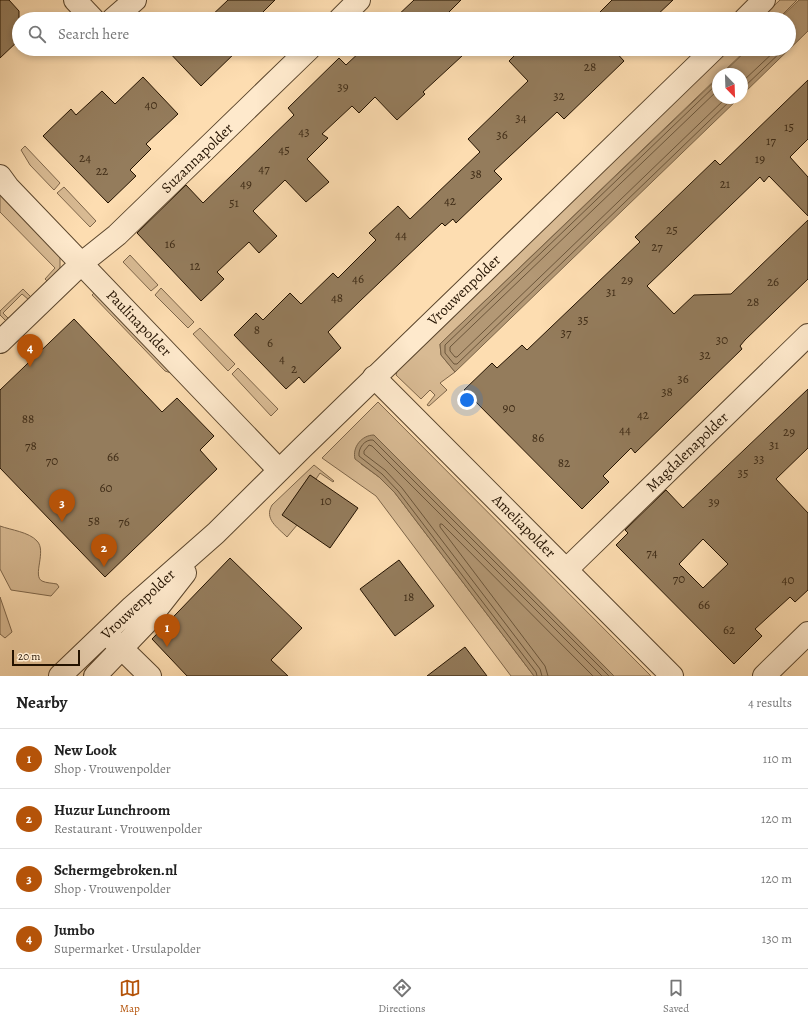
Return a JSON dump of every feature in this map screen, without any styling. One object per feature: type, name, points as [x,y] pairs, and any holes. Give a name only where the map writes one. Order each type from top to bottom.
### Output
[{"type":"street","points":[[74,0],[86,12]]},
{"type":"street","points":[[122,12],[135,0]]},
{"type":"street","points":[[347,12],[359,0]]},
{"type":"street","points":[[752,12],[764,0]]},
{"type":"street","name":"Suzannapolder","points":[[0,342],[82,263],[117,235],[302,56]]},
{"type":"street","name":"Vrouwenpolder","points":[[60,676],[83,669],[106,633],[132,607],[216,533],[374,377],[707,56]]},
{"type":"street","name":"Paulinapolder","points":[[0,176],[280,470]]},
{"type":"street","name":"Magdalenapolder","points":[[567,569],[808,334]]},
{"type":"street","name":"Ameliapolder","points":[[374,377],[672,676]]},
{"type":"street","name":"Vrouwenpolder","points":[[95,676],[145,624],[216,533]]},
{"type":"street","points":[[764,676],[808,632]]},
{"type":"street","points":[[106,633],[150,676]]},
{"type":"shaded area","points":[[780,0],[797,0],[785,12],[767,12]]},
{"type":"shaded area","points":[[722,56],[740,56],[727,68],[712,68],[712,83],[440,344],[441,355],[455,372],[440,383],[447,390],[429,406],[427,405],[435,395],[430,390],[421,399],[396,375],[399,365]]},
{"type":"shaded area","points":[[25,146],[60,183],[54,190],[30,165],[21,150]]},
{"type":"shaded area","points":[[64,187],[96,221],[90,227],[57,193]]},
{"type":"shaded area","points":[[0,193],[60,257],[60,269],[47,281],[45,279],[55,268],[0,212]]},
{"type":"shaded area","points":[[130,255],[158,285],[151,291],[123,262]]},
{"type":"shaded area","points":[[161,288],[194,322],[188,328],[155,295]]},
{"type":"shaded area","points":[[23,289],[31,297],[29,300],[22,294],[3,313],[9,319],[6,321],[0,315],[0,311]]},
{"type":"shaded area","points":[[95,292],[171,373],[165,371],[92,295]]},
{"type":"shaded area","points":[[200,328],[235,364],[228,371],[193,334]]},
{"type":"shaded area","points":[[238,368],[278,409],[271,416],[232,374]]},
{"type":"shaded area","points":[[378,402],[651,676],[614,676],[374,435],[361,464],[379,477],[395,493],[534,676],[511,676],[376,496],[322,458]]},
{"type":"shaded area","points":[[314,465],[334,481],[333,482],[320,473],[316,479],[310,475],[283,515],[297,525],[287,537],[271,519],[270,510],[272,505]]},
{"type":"shaded area","points":[[0,526],[25,533],[34,538],[40,545],[39,578],[44,582],[57,584],[59,587],[51,596],[11,590],[0,569]]},
{"type":"shaded area","points":[[0,597],[12,632],[5,638],[0,634]]},
{"type":"water","points":[[799,0],[808,0],[808,31],[796,43],[796,12],[786,12]]},
{"type":"water","points":[[741,56],[782,56],[748,89],[748,68],[728,68]]},
{"type":"water","points":[[712,84],[712,104],[733,104],[455,372],[441,355],[440,344]]},
{"type":"water","points":[[374,435],[614,676],[534,676],[395,493],[379,477],[355,459],[355,450],[359,442],[366,437]]},
{"type":"building","points":[[0,0],[9,0],[19,12],[12,12],[12,47],[0,58]]},
{"type":"building","points":[[228,0],[275,0],[263,12],[215,12]]},
{"type":"building","points":[[414,0],[461,0],[449,12],[401,12]]},
{"type":"building","points":[[612,0],[673,0],[660,12],[600,12]]},
{"type":"building","points":[[173,56],[232,56],[201,86]]},
{"type":"building","points":[[356,56],[462,56],[423,92],[425,94],[397,120],[375,97],[359,113],[352,106],[322,134],[328,138],[307,159],[329,182],[306,202],[285,180],[253,211],[277,236],[259,253],[249,242],[217,272],[224,279],[201,301],[137,233],[186,185],[203,203],[294,115],[288,108],[339,58],[346,65]]},
{"type":"building","points":[[514,56],[619,56],[624,61],[564,119],[557,112],[494,171],[502,179],[456,223],[453,219],[445,226],[442,223],[328,332],[341,348],[304,383],[299,377],[286,389],[234,335],[256,313],[263,320],[290,293],[301,304],[333,273],[338,278],[376,240],[369,233],[398,206],[410,219],[480,152],[468,139],[528,81],[509,61]]},
{"type":"building","points":[[143,77],[178,114],[146,144],[151,149],[130,170],[136,176],[108,203],[43,136],[71,109],[76,115],[102,91],[115,104]]},
{"type":"building","points":[[808,80],[808,139],[790,157],[808,177],[808,216],[769,176],[764,182],[760,177],[647,286],[674,314],[694,295],[731,294],[808,220],[808,279],[745,340],[740,346],[742,349],[635,453],[631,448],[603,476],[609,482],[582,509],[464,390],[492,363],[497,368],[522,345],[527,350],[640,242],[635,237],[715,160],[720,165]]},
{"type":"building","points":[[74,319],[162,412],[177,398],[214,436],[200,450],[217,469],[105,577],[0,468],[0,390]]},
{"type":"building","points":[[808,389],[808,448],[776,479],[808,513],[808,590],[795,602],[790,597],[755,629],[762,636],[734,664],[616,545],[628,533],[625,530],[666,490],[683,508]],"holes":[[[703,539],[728,564],[703,588],[679,564]]]},
{"type":"building","points":[[310,475],[358,508],[330,548],[282,515]]},
{"type":"building","points":[[230,558],[302,628],[271,660],[288,676],[187,676],[152,639]]},
{"type":"building","points":[[399,560],[434,606],[395,636],[360,589]]},
{"type":"building","points":[[465,647],[487,676],[427,676]]},
{"type":"place","name":"Jumbo","points":[[30,367]]},
{"type":"place","name":"Schermgebroken.nl","points":[[62,522]]},
{"type":"place","name":"Huzur Lunchroom","points":[[104,567]]},
{"type":"place","name":"New Look","points":[[167,647]]}]
